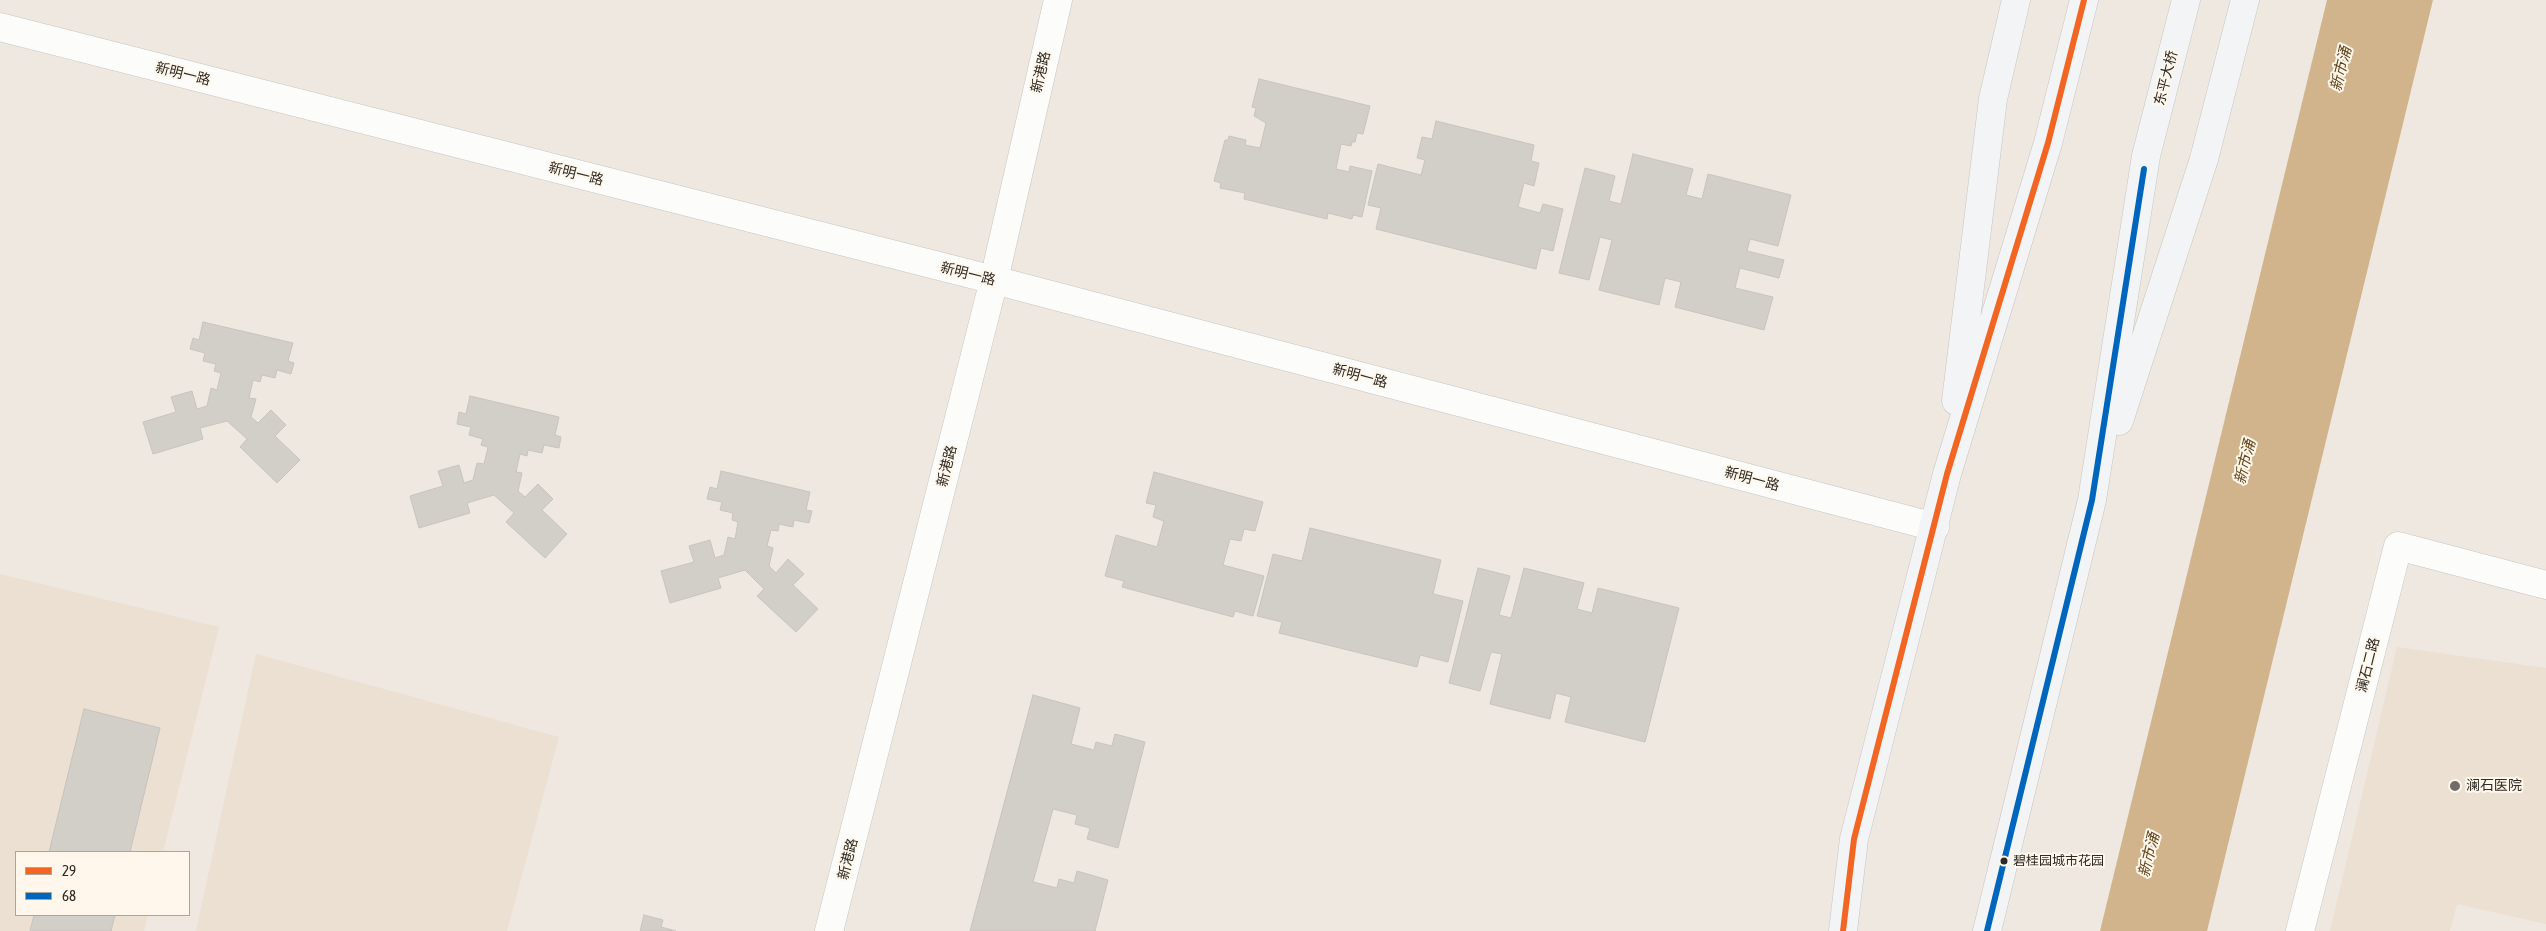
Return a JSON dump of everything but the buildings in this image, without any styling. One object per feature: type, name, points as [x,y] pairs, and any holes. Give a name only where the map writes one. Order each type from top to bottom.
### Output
[{"type":"main road","points":[[1947,474],[1993,99],[2016,0]]},
{"type":"main road","points":[[1843,931],[1854,839],[1935,528],[1947,474],[2048,143],[2084,0]]},
{"type":"main road","name":"东平大桥","points":[[2092,500],[2146,156],[2186,0]]},
{"type":"main road","points":[[1987,931],[2092,500],[2204,159],[2245,0]]},
{"type":"street","name":"新港路","points":[[829,931],[994,280],[1058,0]]},
{"type":"street","name":"新明一路","points":[[0,27],[994,280],[1935,528]]},
{"type":"street","name":"澜石二路","points":[[2300,931],[2398,546],[2546,585]]},
{"type":"shaded area","points":[[0,574],[219,627],[163,851],[15,851],[15,916],[148,916],[144,931],[0,931]]},
{"type":"shaded area","name":"澜石医院","points":[[2397,647],[2546,668],[2546,924],[2457,904],[2450,931],[2330,931]]},
{"type":"shaded area","points":[[256,654],[559,737],[507,931],[196,931]]},
{"type":"water","name":"新市涌","points":[[2327,0],[2433,0],[2207,931],[2100,931]]},
{"type":"transit line","name":"29","points":[[1843,931],[1854,839],[1947,474],[2048,143],[2084,0]]},
{"type":"transit line","name":"68","points":[[1987,931],[2092,500],[2144,169]]},
{"type":"place","name":"澜石医院","points":[[2455,786]]},
{"type":"place","name":"碧桂园城市花园","points":[[2004,861]]}]
